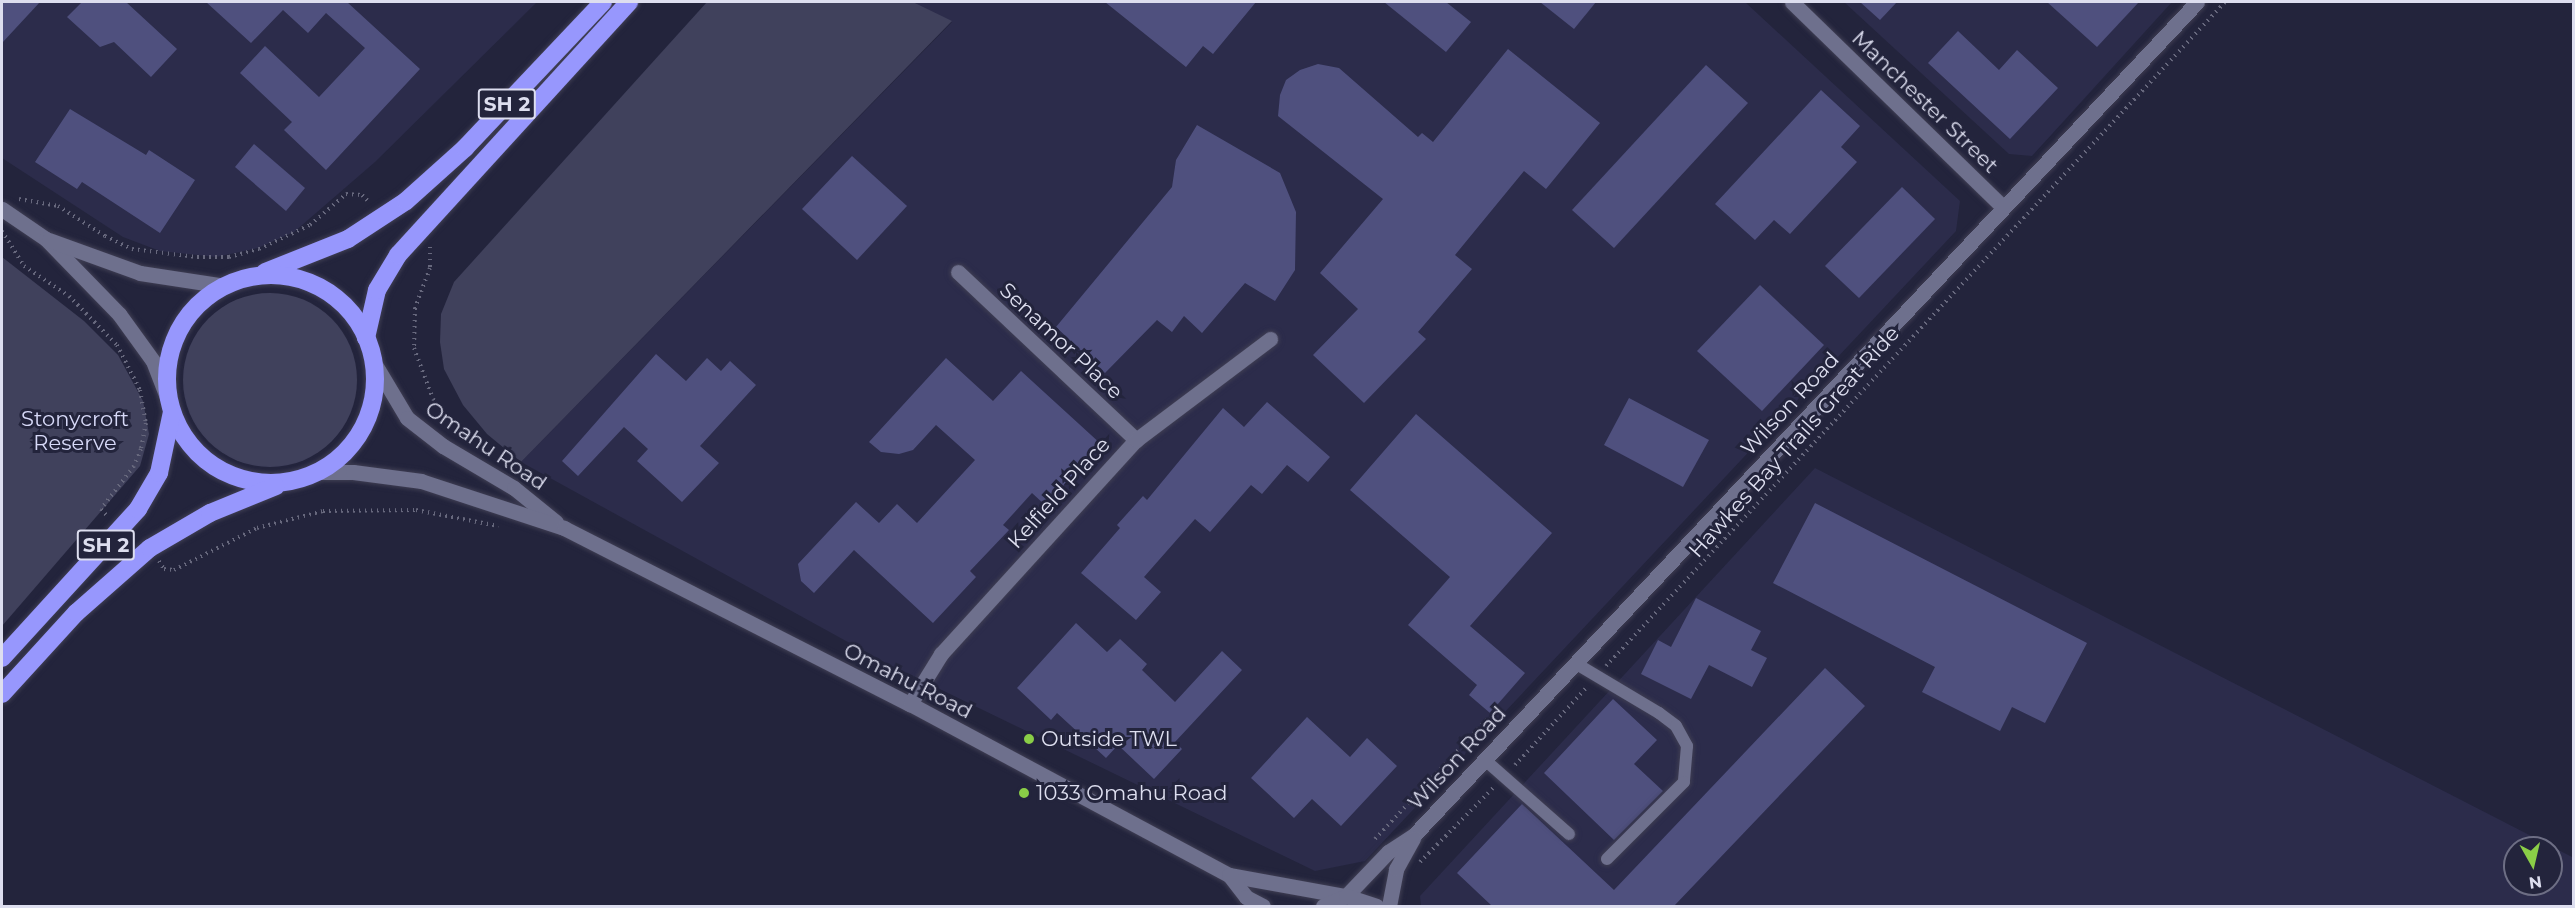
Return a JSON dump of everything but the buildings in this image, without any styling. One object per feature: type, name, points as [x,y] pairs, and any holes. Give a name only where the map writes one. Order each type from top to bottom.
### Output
[{"type":"highway","name":"SH 2","points":[[2,658],[122,528],[138,509],[159,473],[170,405],[170,354],[177,334],[189,314],[225,286],[315,254],[380,219],[465,148],[603,2]]},
{"type":"highway","name":"SH 2","points":[[2,694],[76,613],[150,548],[210,513],[317,472],[346,450],[365,423],[372,405],[373,361],[366,338],[382,281],[415,235],[629,2]]},
{"type":"highway","points":[[260,274],[298,278],[330,293],[344,304],[366,338]]},
{"type":"highway","points":[[170,405],[182,433],[215,468],[259,483],[286,482]]},
{"type":"street","name":"Manchester Street","points":[[1792,2],[2003,207]]},
{"type":"street","name":"Wilson Road","points":[[1345,896],[1389,852],[1414,835],[2197,2]]},
{"type":"street","points":[[2,209],[46,239],[138,339],[153,361],[170,405]]},
{"type":"street","points":[[46,239],[140,273],[225,286]]},
{"type":"street","name":"Senamor Place","points":[[958,272],[1136,440]]},
{"type":"street","name":"Kelfield Place","points":[[910,704],[941,654],[1136,440],[1270,339]]},
{"type":"street","name":"Omahu Road","points":[[373,361],[407,418],[443,446],[514,488],[564,528]]},
{"type":"street","name":"Omahu Road","points":[[317,472],[353,472],[421,481],[564,528],[910,704],[1229,875],[1345,896],[1376,906]]},
{"type":"street","name":"Wilson Road","points":[[1389,906],[1396,869],[1414,835]]},
{"type":"street","name":"Omahu Road","points":[[1229,875],[1246,897],[1263,906]]},
{"type":"street","points":[[1323,906],[1345,896]]},
{"type":"lane","points":[[1575,663],[1676,726],[1688,746],[1689,764],[1684,782],[1607,859]]},
{"type":"lane","points":[[1485,759],[1569,834]]},
{"type":"path","name":"Hawkes Bay Trails Great Ride","points":[[1411,869],[1431,853],[1504,776],[2224,2]]},
{"type":"path","points":[[13,198],[58,206],[105,237],[132,249],[196,258],[229,257],[260,249],[309,225],[345,194],[362,195],[380,219]]},
{"type":"path","points":[[2,231],[24,266],[69,296],[97,322],[117,345],[141,390],[146,423],[141,449],[134,466],[101,509],[122,528]]},
{"type":"path","points":[[415,235],[433,253],[412,327],[420,372],[448,419],[478,446]]},
{"type":"path","points":[[150,548],[169,572],[257,528],[300,516],[358,508],[416,510],[479,525]]},
{"type":"path","points":[[1372,844],[1489,717],[1498,726]]},
{"type":"shaded area","points":[[2,2],[537,2],[375,162],[294,232],[258,248],[216,257],[160,251],[123,237],[2,158]]},
{"type":"shaded area","points":[[913,2],[1745,2],[1960,201],[1956,231],[1365,861],[1315,871],[886,663],[521,462],[952,22]]},
{"type":"shaded area","points":[[1844,2],[2172,2],[2032,156],[2009,154]]},
{"type":"shaded area","points":[[1815,468],[2531,836],[2503,836],[2503,896],[2563,896],[2563,852],[2574,858],[2573,906],[1421,906],[1420,896]]},
{"type":"green space","points":[[707,2],[913,2],[952,21],[521,462],[487,434],[463,405],[444,369],[440,342],[441,314],[454,282]]},
{"type":"green space","name":"Stonycroft Reserve","points":[[2,257],[84,321],[118,355],[143,401],[149,434],[140,466],[2,626]]},
{"type":"green space","points":[[270,293],[303,299],[332,318],[351,347],[357,380],[351,413],[332,442],[303,461],[270,467],[237,461],[208,442],[189,413],[183,380],[189,347],[208,318],[237,299]]},
{"type":"place","name":"Outside TWL","points":[[1029,739]]},
{"type":"place","name":"1033 Omahu Road","points":[[1024,793]]}]
